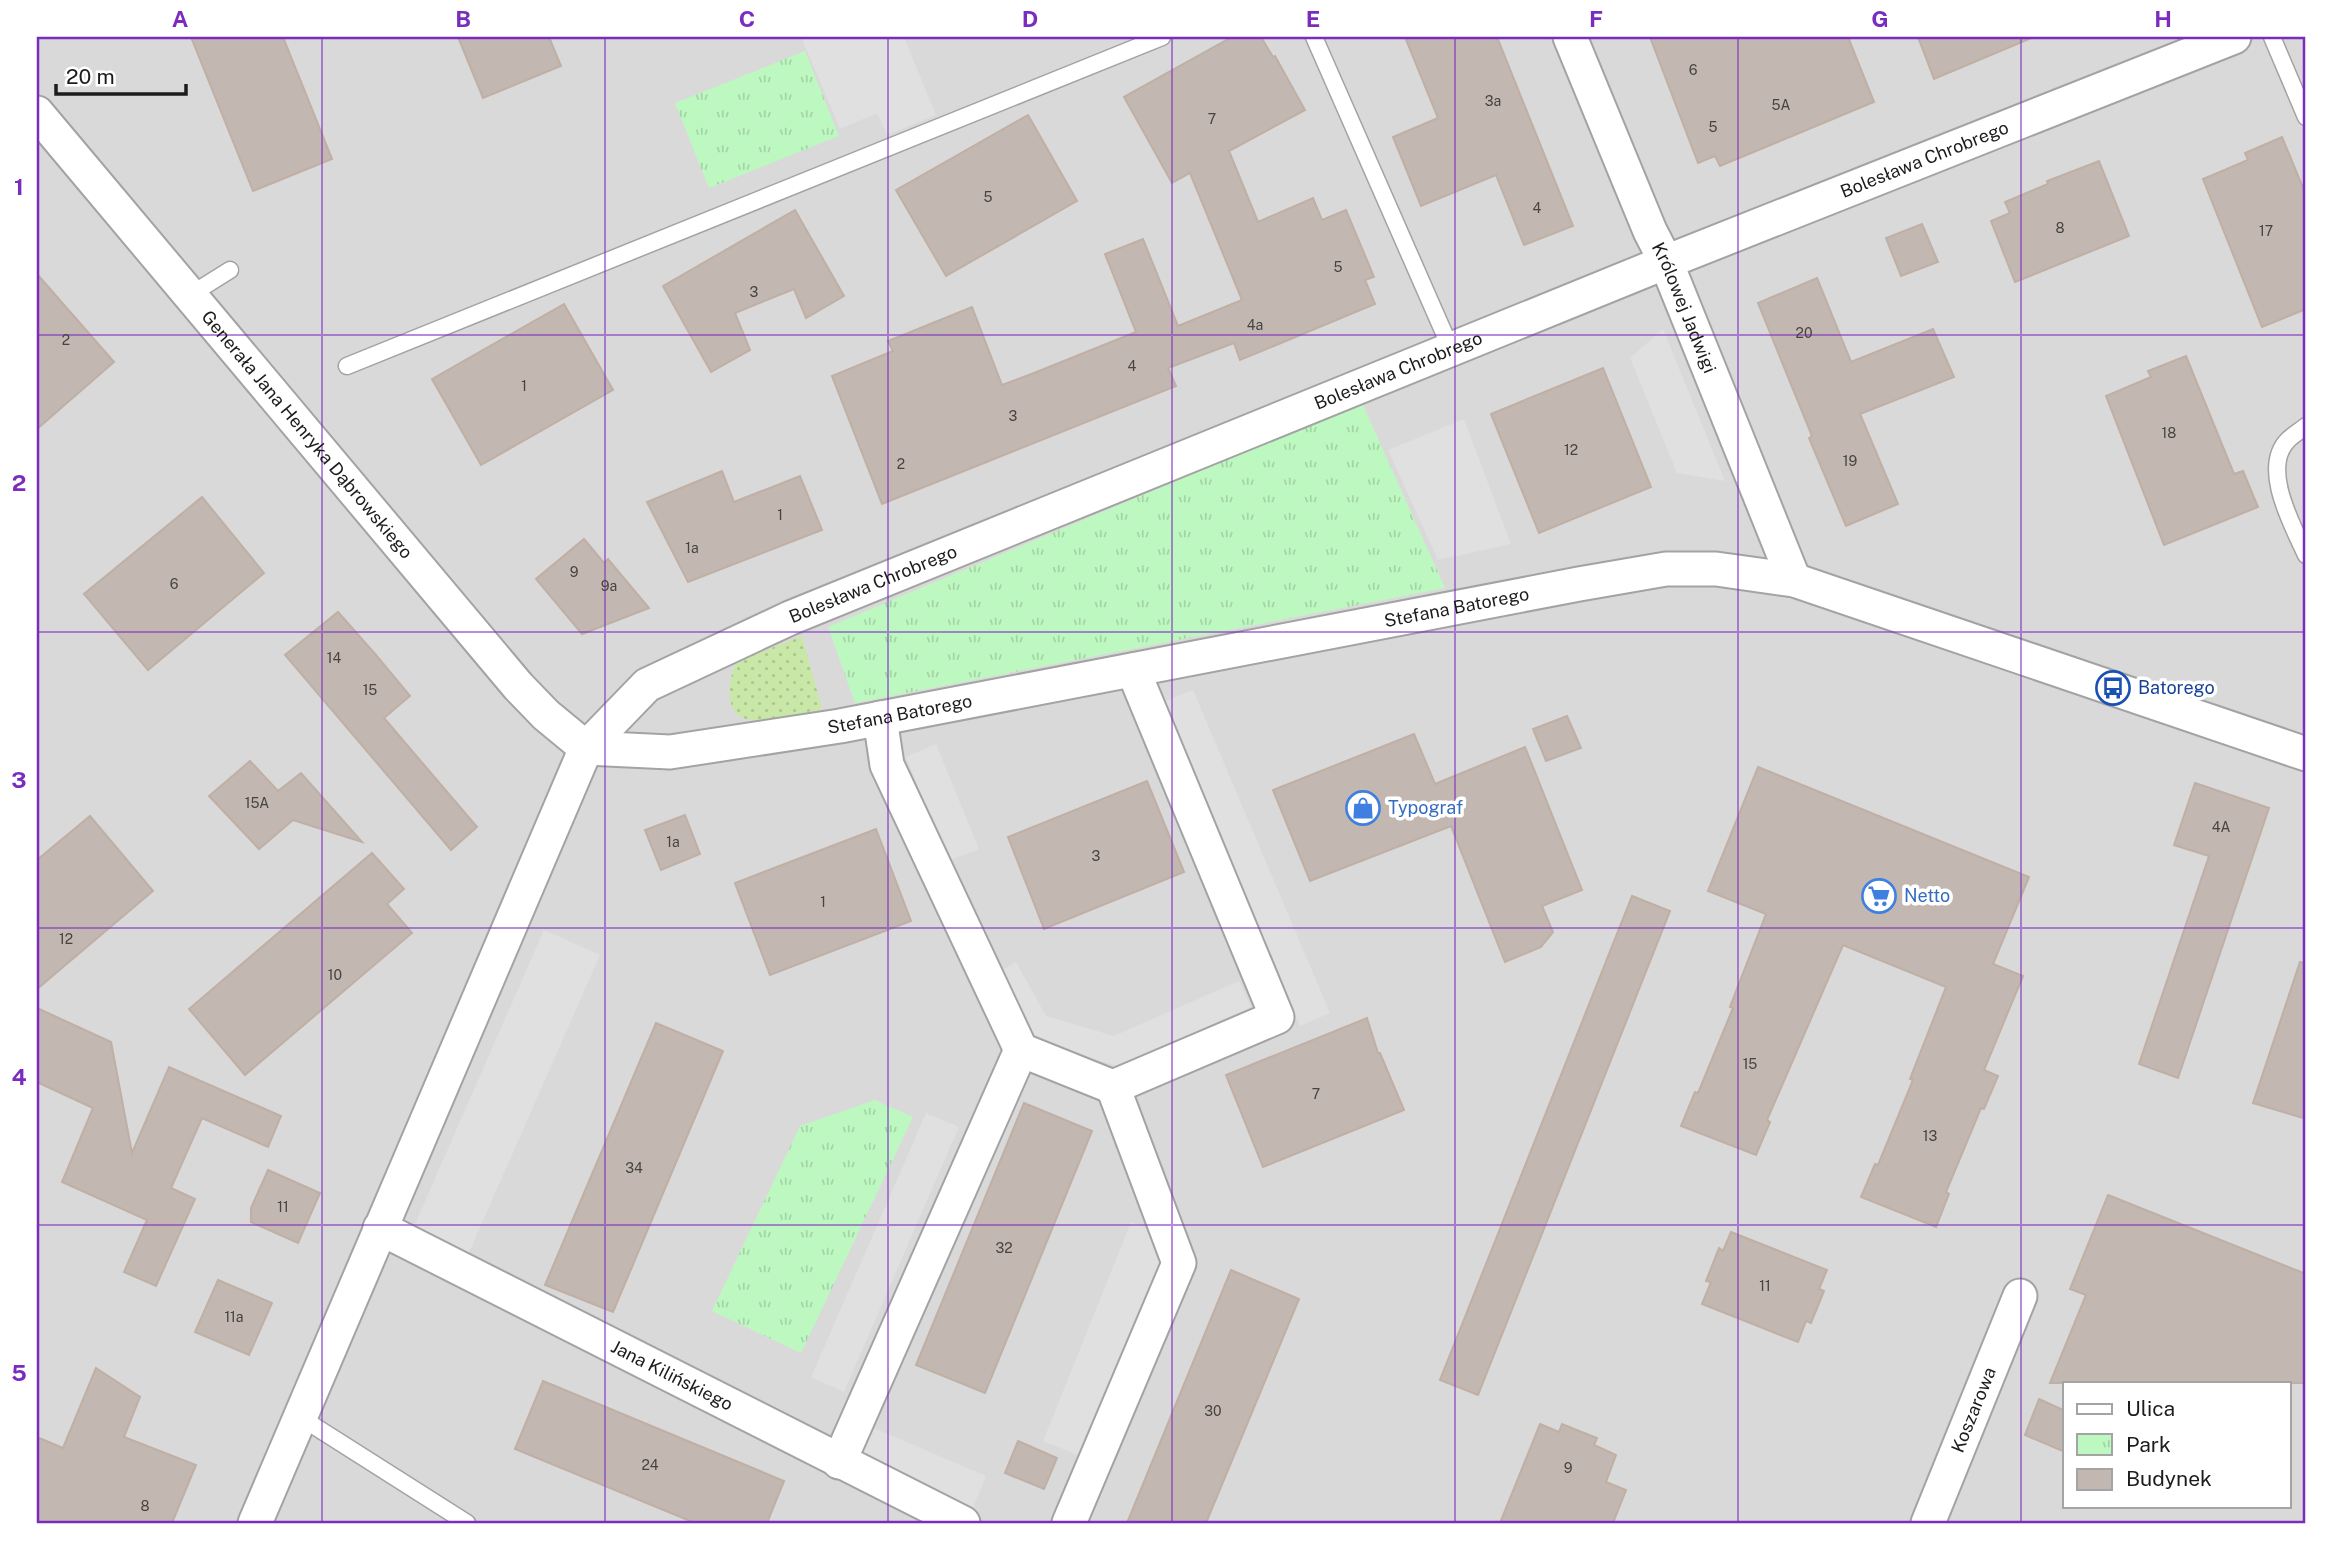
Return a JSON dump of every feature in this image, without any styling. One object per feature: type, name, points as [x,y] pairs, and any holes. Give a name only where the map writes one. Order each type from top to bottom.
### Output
[{"type":"street","name":"Królowej Jadwigi","points":[[1570,37],[1650,231],[1666,262],[1794,580]]},
{"type":"street","name":"Bolesława Chrobrego","points":[[586,748],[647,685],[790,618],[1666,262],[2234,37]]},
{"type":"street","name":"Generała Jana Henryka Dąbrowskiego","points":[[37,113],[518,687],[546,715],[586,748]]},
{"type":"street","name":"Stefana Batorego","points":[[586,748],[670,752],[880,718],[1666,569],[1716,569],[1794,580],[2306,754]]},
{"type":"street","points":[[880,718],[887,765],[1021,1050],[1113,1087],[1278,1017],[1133,670]]},
{"type":"street","points":[[255,1523],[586,748]]},
{"type":"street","points":[[839,1462],[1021,1050]]},
{"type":"street","points":[[1069,1523],[1179,1263],[1113,1087]]},
{"type":"street","name":"Jana Kilińskiego","points":[[380,1228],[963,1523]]},
{"type":"street","name":"Koszarowa","points":[[1928,1523],[2020,1296]]},
{"type":"lane","points":[[347,366],[1162,37]]},
{"type":"lane","points":[[1314,37],[1451,349]]},
{"type":"lane","points":[[2272,37],[2306,117]]},
{"type":"lane","points":[[190,295],[230,270]]},
{"type":"lane","points":[[2306,426],[2286,442],[2277,468],[2282,503],[2306,555]]},
{"type":"lane","points":[[300,1418],[467,1523]]},
{"type":"shaded area","points":[[37,37],[2306,37],[2306,1523],[37,1523]]},
{"type":"shaded area","points":[[801,37],[904,37],[936,115],[887,135],[877,113],[840,129]]},
{"type":"shaded area","points":[[1663,329],[1725,481],[1677,473],[1630,358]]},
{"type":"shaded area","points":[[1464,419],[1511,544],[1438,560],[1388,450]]},
{"type":"shaded area","points":[[1193,690],[1330,1013],[1300,1026],[1163,702]]},
{"type":"shaded area","points":[[936,744],[979,849],[948,861],[906,757]]},
{"type":"shaded area","points":[[544,930],[600,955],[467,1257],[411,1233]]},
{"type":"shaded area","points":[[1016,962],[1046,1016],[1114,1036],[1239,981],[1251,1007],[1118,1066],[1028,1039],[993,975]]},
{"type":"shaded area","points":[[926,1113],[959,1127],[844,1392],[811,1377]]},
{"type":"shaded area","points":[[1131,1222],[1170,1238],[1083,1457],[1043,1441]]},
{"type":"shaded area","points":[[869,1426],[986,1476],[971,1513],[853,1462]]},
{"type":"green space","points":[[805,51],[839,136],[709,188],[675,103]]},
{"type":"green space","points":[[1362,403],[1445,588],[855,703],[828,627]]},
{"type":"green space","points":[[802,636],[822,709],[755,720],[737,714],[730,698],[736,662]]},
{"type":"green space","points":[[875,1100],[913,1117],[801,1353],[712,1311],[800,1126]]},
{"type":"building","points":[[191,37],[283,37],[332,159],[253,191]]},
{"type":"building","points":[[458,37],[549,37],[561,66],[483,98]]},
{"type":"building","points":[[1232,37],[1261,37],[1273,57],[1275,56],[1305,110],[1229,151],[1258,222],[1313,198],[1322,220],[1346,210],[1374,277],[1365,280],[1375,304],[1240,360],[1234,343],[1168,368],[1176,386],[882,504],[832,376],[893,351],[888,341],[972,307],[1002,385],[1034,373],[1136,332],[1105,254],[1143,239],[1178,326],[1242,300],[1190,173],[1172,183],[1124,97]]},
{"type":"building","points":[[1405,37],[1497,37],[1573,226],[1524,245],[1496,175],[1421,206],[1393,137],[1438,118]]},
{"type":"building","points":[[1650,37],[1848,37],[1874,102],[1720,166],[1715,156],[1698,163]]},
{"type":"building","points":[[1918,37],[2034,37],[1934,79]]},
{"type":"building","points":[[1028,115],[1077,201],[946,276],[896,190]]},
{"type":"building","points":[[2282,137],[2306,195],[2306,309],[2262,327],[2203,179],[2248,160],[2245,153]]},
{"type":"building","points":[[2099,161],[2129,236],[2015,282],[1991,221],[2010,213],[2005,202],[2048,184],[2047,181]]},
{"type":"building","points":[[795,210],[844,296],[806,318],[794,289],[735,313],[750,350],[711,372],[663,286]]},
{"type":"building","points":[[1922,224],[1938,262],[1901,276],[1886,238]]},
{"type":"building","points":[[37,274],[114,362],[37,429]]},
{"type":"building","points":[[1817,278],[1851,362],[1933,329],[1954,377],[1860,414],[1898,504],[1846,526],[1809,438],[1812,436],[1758,303]]},
{"type":"building","points":[[564,304],[613,390],[481,465],[432,379]]},
{"type":"building","points":[[2186,356],[2234,474],[2243,471],[2258,507],[2164,545],[2106,396],[2151,377],[2148,371]]},
{"type":"building","points":[[1603,368],[1651,487],[1539,533],[1491,414]]},
{"type":"building","points":[[722,471],[734,502],[800,476],[822,530],[688,582],[647,502]]},
{"type":"building","points":[[202,497],[264,573],[148,670],[84,594]]},
{"type":"building","points":[[584,539],[604,563],[608,559],[649,608],[582,634],[536,579]]},
{"type":"building","points":[[338,612],[410,696],[384,718],[477,827],[451,850],[285,655]]},
{"type":"building","points":[[1567,716],[1581,748],[1546,761],[1533,729]]},
{"type":"building","points":[[1414,734],[1435,784],[1525,747],[1582,890],[1542,906],[1553,932],[1541,947],[1505,962],[1451,826],[1310,881],[1273,790]]},
{"type":"building","points":[[250,761],[278,791],[301,773],[362,842],[293,820],[259,849],[209,796]]},
{"type":"building","points":[[1758,767],[2029,877],[1993,964],[2023,976],[1984,1070],[1998,1076],[1984,1109],[1981,1108],[1946,1192],[1949,1194],[1936,1227],[1861,1197],[1875,1164],[1878,1165],[1913,1080],[1910,1079],[1946,987],[1843,945],[1767,1120],[1770,1122],[1756,1155],[1681,1126],[1695,1092],[1698,1093],[1733,1008],[1730,1007],[1766,914],[1708,891]]},
{"type":"building","points":[[1147,781],[1184,872],[1044,929],[1008,837]]},
{"type":"building","points":[[2195,783],[2269,808],[2178,1078],[2139,1064],[2209,856],[2174,845]]},
{"type":"building","points":[[685,815],[700,854],[661,870],[645,830]]},
{"type":"building","points":[[90,816],[153,891],[37,989],[37,860]]},
{"type":"building","points":[[876,829],[911,921],[770,975],[735,883]]},
{"type":"building","points":[[372,853],[404,889],[387,904],[412,933],[245,1075],[189,1009]]},
{"type":"building","points":[[1632,896],[1670,911],[1478,1395],[1440,1380]]},
{"type":"building","points":[[2300,962],[2306,963],[2306,1119],[2253,1103]]},
{"type":"building","points":[[37,1008],[111,1042],[132,1153],[169,1067],[281,1116],[268,1147],[202,1118],[171,1188],[195,1199],[156,1286],[124,1272],[147,1220],[62,1182],[93,1108],[37,1082]]},
{"type":"building","points":[[1367,1018],[1378,1053],[1404,1110],[1263,1167],[1226,1075]]},
{"type":"building","points":[[656,1023],[723,1051],[613,1312],[545,1285]]},
{"type":"building","points":[[1024,1103],[1092,1131],[985,1393],[916,1365]]},
{"type":"building","points":[[268,1170],[320,1193],[298,1243],[251,1222],[251,1208]]},
{"type":"building","points":[[2108,1195],[2306,1274],[2306,1383],[2050,1383],[2086,1295],[2070,1289]]},
{"type":"building","points":[[1731,1232],[1827,1270],[1819,1289],[1824,1291],[1811,1323],[1806,1321],[1798,1342],[1702,1304],[1711,1282],[1706,1281],[1719,1248],[1723,1251]]},
{"type":"building","points":[[1231,1270],[1299,1299],[1206,1523],[1127,1523]]},
{"type":"building","points":[[218,1280],[272,1303],[249,1355],[195,1332]]},
{"type":"building","points":[[96,1368],[140,1397],[124,1437],[196,1465],[172,1523],[37,1523],[37,1437],[63,1448]]},
{"type":"building","points":[[543,1381],[784,1481],[767,1523],[695,1523],[515,1449]]},
{"type":"building","points":[[2039,1399],[2063,1410],[2063,1451],[2025,1435]]},
{"type":"building","points":[[1540,1424],[1559,1432],[1562,1424],[1597,1438],[1594,1445],[1616,1455],[1606,1482],[1626,1490],[1613,1523],[1500,1523]]},
{"type":"building","points":[[1018,1441],[1057,1458],[1044,1489],[1005,1473]]},
{"type":"place","name":"Batorego","points":[[2113,688]]},
{"type":"place","name":"Typograf","points":[[1363,808]]},
{"type":"place","name":"Netto","points":[[1879,896]]}]
